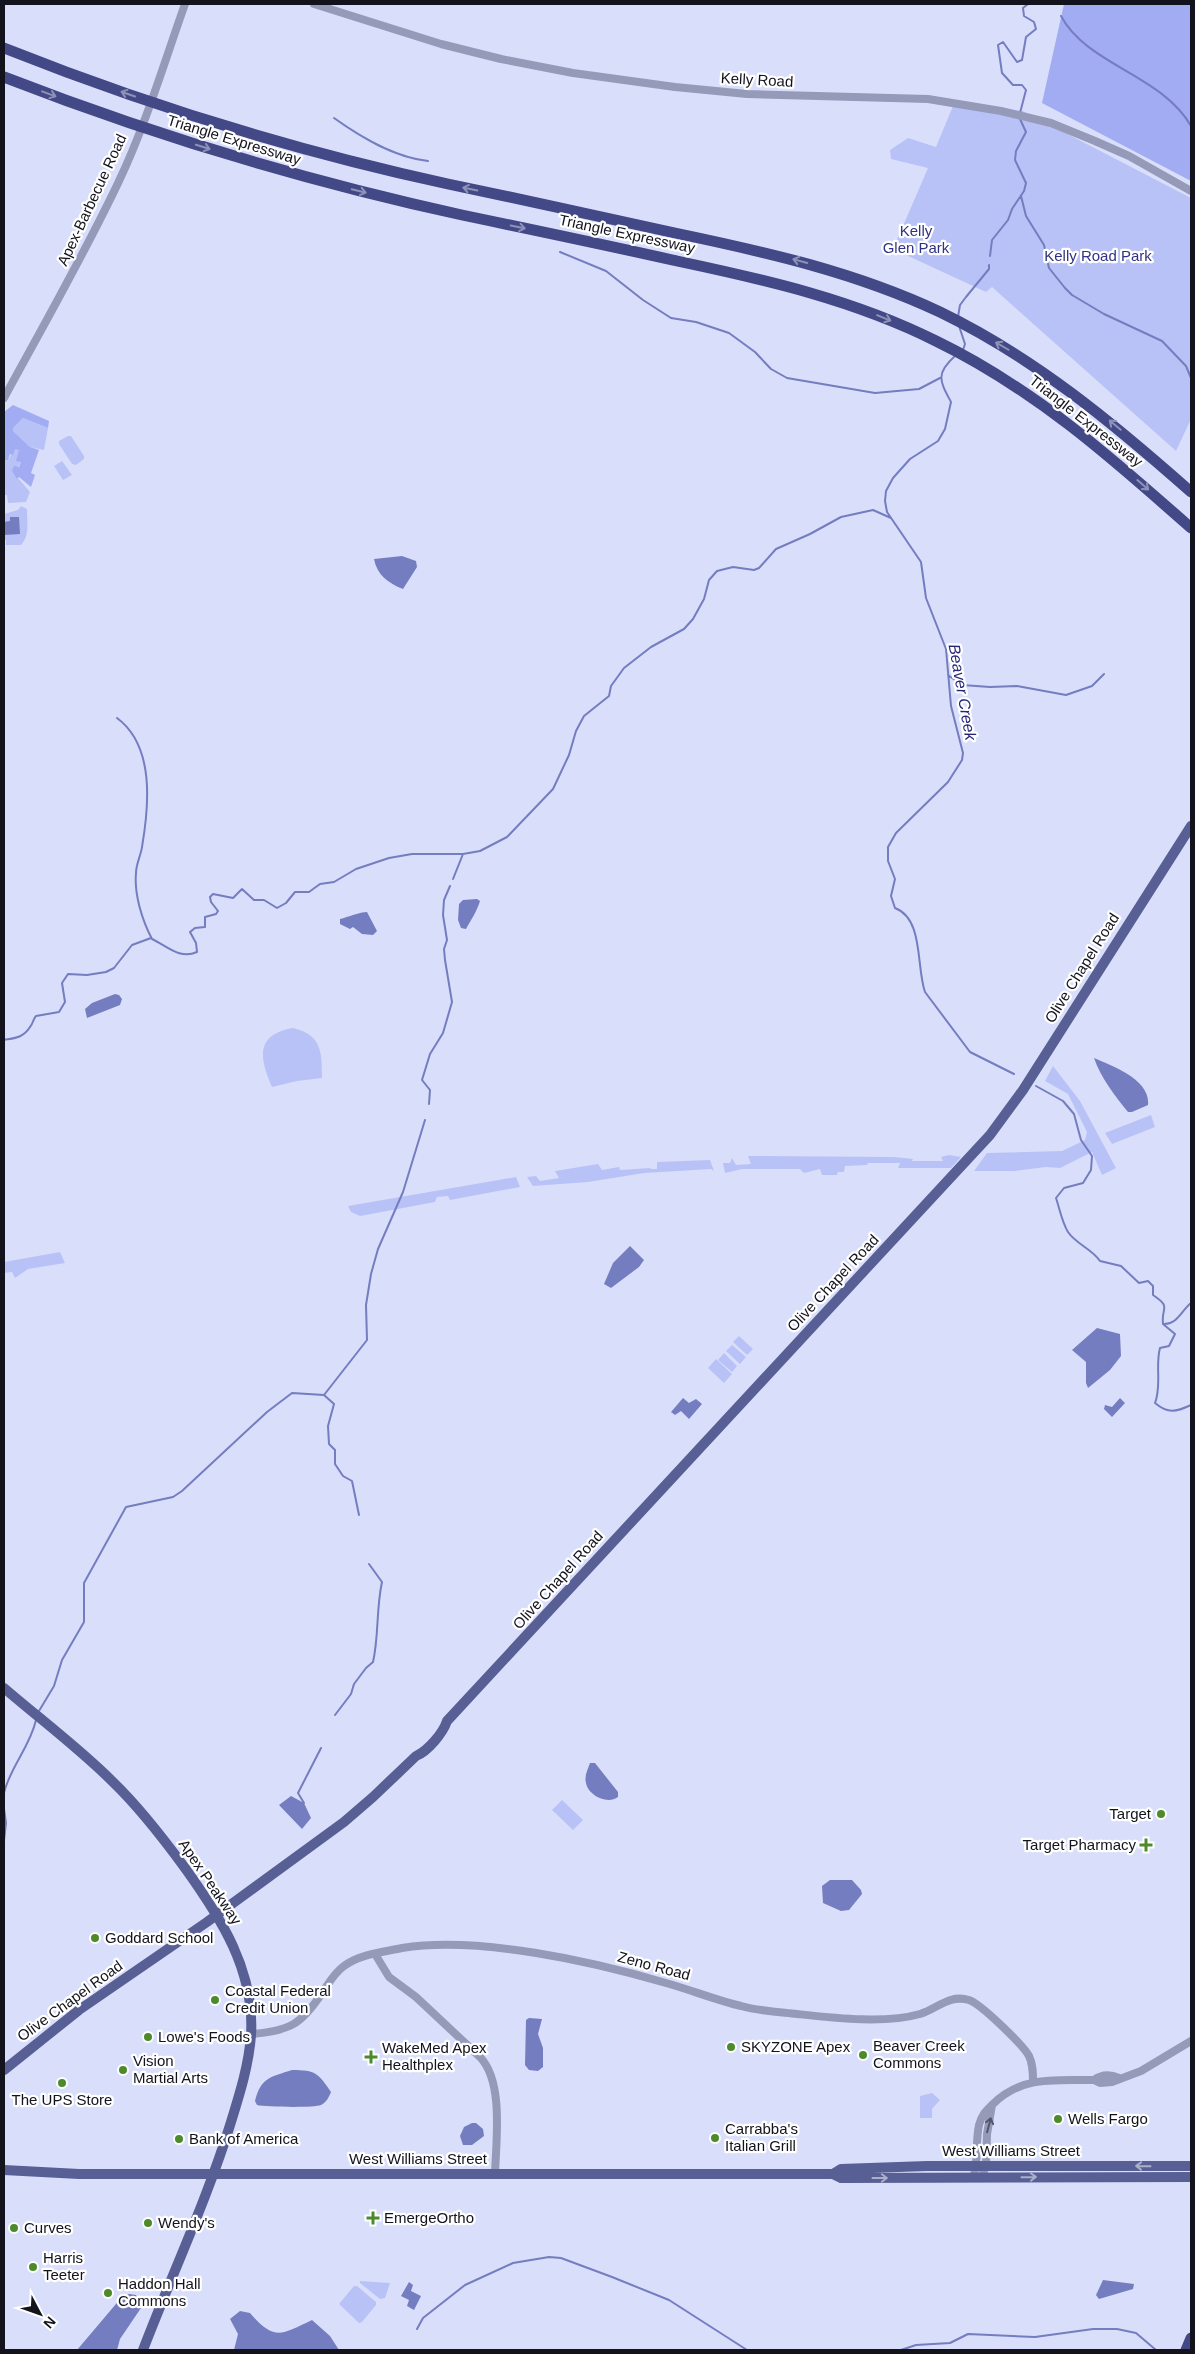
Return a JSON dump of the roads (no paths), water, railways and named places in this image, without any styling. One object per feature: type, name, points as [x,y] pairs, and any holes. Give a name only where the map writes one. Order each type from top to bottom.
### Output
[{"type":"highway","name":"Triangle Expressway","points":[[4,48],[166,107],[304,149],[442,183],[760,251],[846,275],[899,294],[942,313],[990,338],[1044,372],[1111,422],[1191,492]]},
{"type":"highway","name":"Triangle Expressway","points":[[4,77],[172,137],[300,175],[452,212],[742,274],[838,300],[938,341],[1023,390],[1098,446],[1191,528]]},
{"type":"highway","points":[[1186,2350],[1191,2338]]},
{"type":"main road","name":"Olive Chapel Road","points":[[4,2070],[79,2010],[218,1914],[350,1817],[426,1749],[445,1727],[447,1721],[990,1135],[1019,1096],[1191,826]]},
{"type":"main road","name":"Apex Peakway","points":[[4,1688],[112,1780],[159,1833],[218,1914],[238,1955],[249,1995],[251,2034],[246,2068],[214,2174],[142,2350]]},
{"type":"main road","name":"West Williams Street","points":[[833,2174],[841,2169],[982,2166],[1191,2166]]},
{"type":"main road","name":"West Williams Street","points":[[4,2170],[71,2174],[833,2174],[841,2178],[1191,2177]]},
{"type":"street","name":"Apex-Barbecue Road","points":[[4,398],[82,257],[119,180],[156,88],[185,4]]},
{"type":"street","name":"Kelly Road","points":[[314,4],[441,44],[501,59],[565,71],[671,87],[746,94],[922,99],[963,103],[1051,123],[1129,156],[1191,191]]},
{"type":"street","name":"Zeno Road","points":[[251,2034],[277,2032],[295,2024],[309,2014],[340,1970],[352,1961],[375,1954],[423,1946],[486,1948],[578,1961],[642,1976],[742,2006],[797,2014],[875,2018],[903,2017],[921,2014],[951,1999],[967,2000],[980,2007],[1026,2050],[1032,2063],[1033,2082]]},
{"type":"street","points":[[375,1954],[389,1977],[416,1996],[480,2057],[489,2068],[496,2092],[496,2174]]},
{"type":"street","points":[[977,2178],[982,2166],[992,2105],[1012,2088],[1033,2082],[1094,2080],[1100,2083],[1112,2082],[1148,2068],[1190,2040]]},
{"type":"waterway","name":"Beaver Creek","points":[[1020,113],[1026,90],[1022,85],[1013,85],[1002,73],[998,45],[1003,42],[1017,62],[1022,60],[1026,37],[1036,29],[1034,22],[1024,16],[1023,8],[1028,4]]},
{"type":"waterway","points":[[1061,16],[1073,33],[1088,47],[1162,94],[1178,109],[1191,126]]},
{"type":"waterway","points":[[334,118],[379,146],[415,159],[428,161]]},
{"type":"waterway","name":"Beaver Creek","points":[[990,256],[992,240],[1008,220],[1012,209],[1024,191],[1026,183],[1015,160],[1016,151],[1026,132],[1020,119]]},
{"type":"waterway","points":[[1021,196],[1026,216],[1044,245],[1049,268],[1065,288],[1072,295],[1104,314],[1162,341],[1186,366],[1191,378]]},
{"type":"waterway","points":[[560,252],[606,271],[643,300],[671,318],[696,322],[729,333],[755,352],[771,369],[787,378],[875,393],[919,389],[940,378]]},
{"type":"waterway","name":"Beaver Creek","points":[[958,317],[960,305],[989,269],[989,265]]},
{"type":"waterway","name":"Beaver Creek","points":[[959,326],[965,344],[963,350]]},
{"type":"waterway","name":"Beaver Creek","points":[[955,356],[944,368],[941,378],[951,402],[945,429],[938,441],[910,459],[893,478],[886,491],[885,501],[887,512],[921,562],[926,598],[946,649],[951,706],[963,753],[962,760],[948,782],[896,833],[888,847],[888,861],[895,879],[891,896],[895,908],[911,922],[915,933],[925,992],[970,1052],[1014,1074]]},
{"type":"waterway","points":[[117,718],[129,730],[138,744],[146,778],[146,813],[136,870],[138,898],[142,915],[152,939],[179,953],[191,954],[197,952],[196,943],[190,932],[195,928],[205,927],[205,917],[216,914],[218,911],[211,902],[210,897],[213,894],[233,898],[242,889],[254,900],[264,900],[277,908],[286,903],[295,892],[309,892],[320,884],[334,882],[356,869],[389,858],[412,854],[463,854],[480,851],[507,837],[553,789],[569,755],[576,731],[584,716],[609,696],[611,686],[624,668],[651,647],[684,629],[693,619],[704,599],[709,580],[717,571],[733,567],[754,570],[759,568],[776,549],[810,534],[841,517],[873,510],[891,518]]},
{"type":"waterway","points":[[948,675],[962,685],[1017,686],[1066,695],[1092,686],[1104,674]]},
{"type":"waterway","points":[[453,879],[463,854]]},
{"type":"waterway","points":[[429,1104],[430,1090],[422,1080],[430,1054],[443,1033],[452,1002],[445,960],[444,949],[447,940],[443,915],[444,900],[450,886]]},
{"type":"waterway","points":[[4,1040],[18,1037],[25,1033],[36,1016],[59,1012],[65,1002],[62,983],[68,974],[87,975],[106,972],[114,968],[132,945],[151,938]]},
{"type":"waterway","name":"Beaver Creek","points":[[1036,1086],[1063,1101],[1074,1114],[1081,1140],[1092,1156],[1091,1170],[1083,1183],[1064,1188],[1056,1198],[1066,1228],[1075,1240],[1093,1253],[1100,1261],[1121,1266],[1139,1283],[1148,1281],[1153,1286],[1153,1295],[1164,1305],[1163,1324],[1175,1334],[1169,1346],[1160,1348],[1158,1389],[1155,1403],[1164,1409],[1172,1411],[1191,1405]]},
{"type":"waterway","points":[[324,1395],[367,1340],[366,1305],[371,1274],[378,1249],[403,1192],[425,1120]]},
{"type":"waterway","points":[[1163,1324],[1168,1324],[1175,1320],[1191,1303]]},
{"type":"waterway","points":[[39,1711],[54,1686],[62,1660],[84,1622],[84,1583],[126,1507],[173,1497],[182,1491],[267,1412],[292,1393],[324,1395],[334,1404],[328,1426],[329,1444],[335,1450],[335,1464],[343,1476],[352,1481],[359,1515]]},
{"type":"waterway","points":[[335,1715],[351,1694],[354,1684],[373,1662],[382,1582],[369,1564]]},
{"type":"waterway","points":[[4,1793],[36,1720]]},
{"type":"waterway","points":[[304,1803],[298,1793],[321,1748]]},
{"type":"waterway","points":[[4,1809],[6,1823],[4,1841]]},
{"type":"waterway","points":[[417,2329],[423,2318],[465,2285],[513,2263],[549,2257],[561,2258],[669,2300],[747,2350]]},
{"type":"waterway","points":[[901,2350],[916,2345],[950,2343],[968,2334],[1035,2337],[1093,2329],[1117,2329],[1136,2333],[1156,2350]]},
{"type":"place","name":"Target","points":[[1161,1814]]},
{"type":"place","name":"Target Pharmacy","points":[[1146,1845]]},
{"type":"place","name":"Goddard School","points":[[95,1938]]},
{"type":"place","name":"Coastal Federal Credit Union","points":[[215,2000]]},
{"type":"place","name":"Lowe's Foods","points":[[148,2037]]},
{"type":"place","name":"SKYZONE Apex","points":[[731,2047]]},
{"type":"place","name":"Beaver Creek Commons","points":[[863,2055]]},
{"type":"place","name":"WakeMed Apex Healthplex","points":[[371,2057]]},
{"type":"place","name":"Vision Martial Arts","points":[[123,2070]]},
{"type":"place","name":"The UPS Store","points":[[62,2083]]},
{"type":"place","name":"Wells Fargo","points":[[1058,2119]]},
{"type":"place","name":"Carrabba's Italian Grill","points":[[715,2138]]},
{"type":"place","name":"Bank of America","points":[[179,2139]]},
{"type":"place","name":"EmergeOrtho","points":[[373,2218]]},
{"type":"place","name":"Wendy's","points":[[148,2223]]},
{"type":"place","name":"Curves","points":[[14,2228]]},
{"type":"place","name":"Harris Teeter","points":[[33,2267]]},
{"type":"place","name":"Haddon Hall Commons","points":[[108,2293]]},
{"type":"park label","name":"Kelly Glen Park","points":[[916,240]]},
{"type":"park label","name":"Kelly Road Park","points":[[1098,256]]}]
